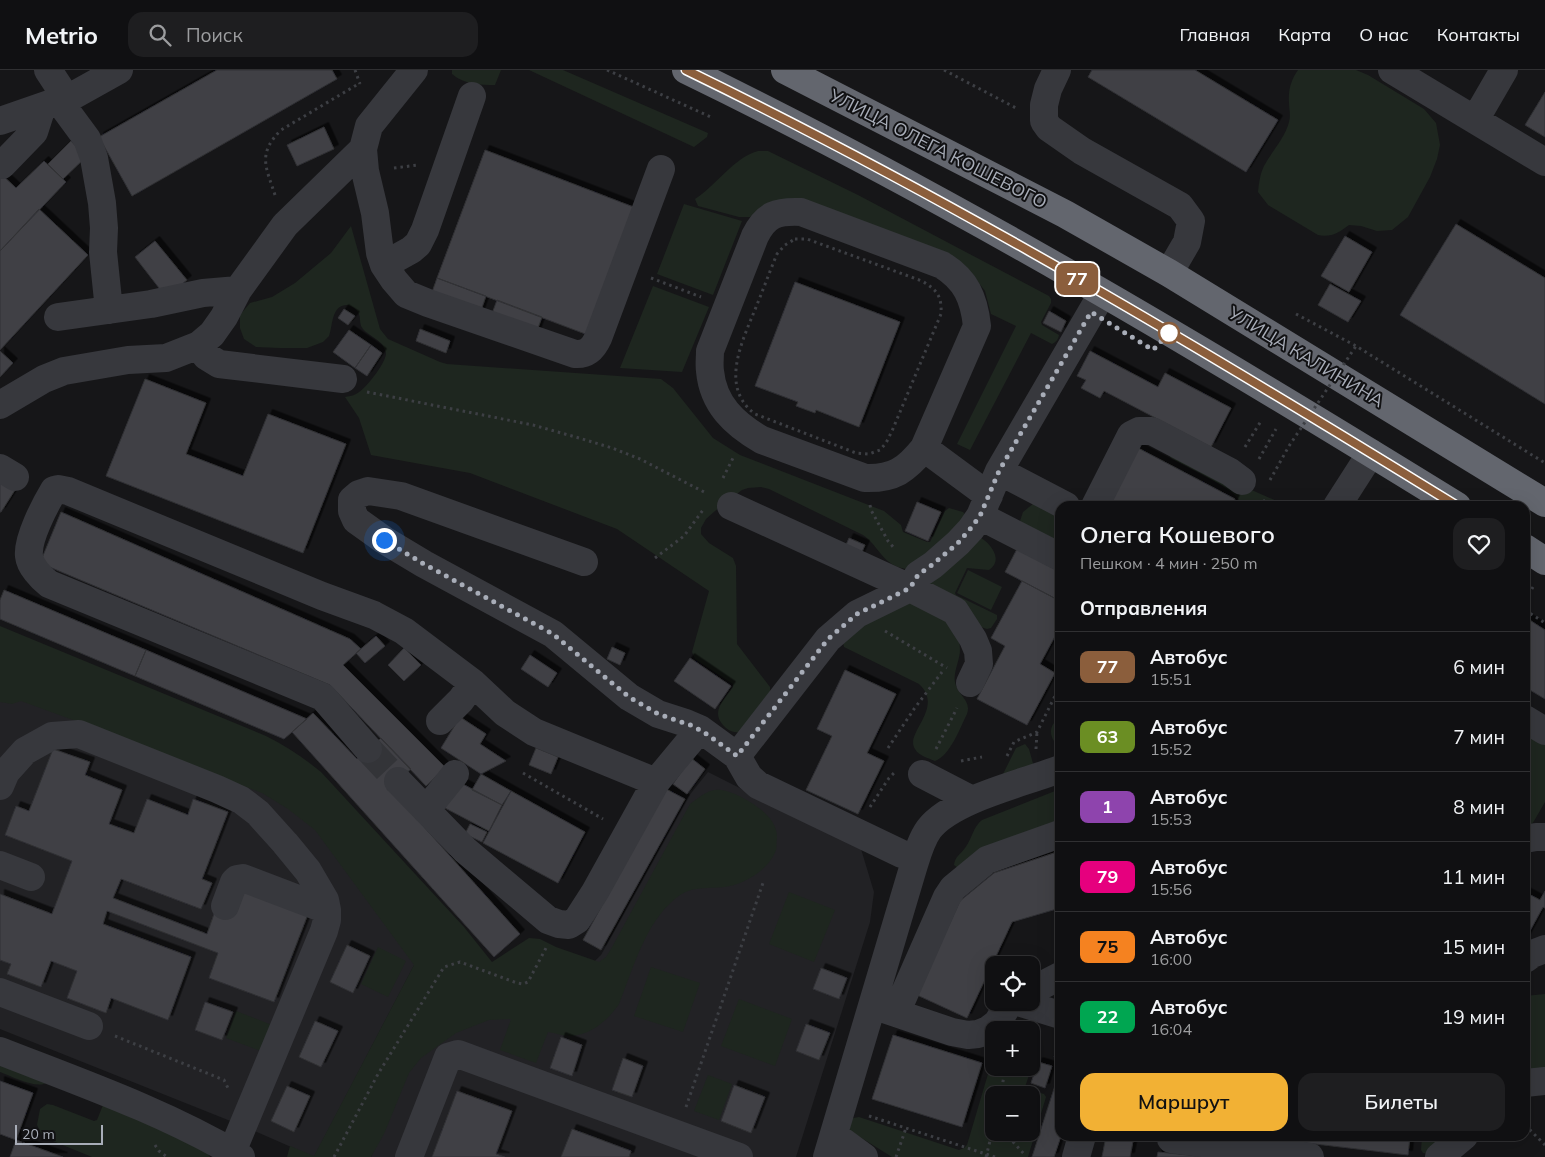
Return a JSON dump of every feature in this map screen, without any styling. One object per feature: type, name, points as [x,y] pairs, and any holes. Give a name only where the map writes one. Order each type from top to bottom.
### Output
[{"type":"highway","points":[[686,70],[749,100],[871,164],[1032,252],[1313,418],[1449,501]]},
{"type":"highway","name":"УЛИЦА ОЛЕГА КОШЕВОГО","points":[[785,70],[1065,214]]},
{"type":"highway","name":"УЛИЦА КАЛИНИНА","points":[[1065,214],[1169,273],[1545,503]]},
{"type":"highway","points":[[1530,556],[1540,572]]},
{"type":"lane","points":[[48,70],[56,102],[87,139],[94,158],[102,203],[103,252],[109,310]]},
{"type":"lane","points":[[0,121],[56,102],[119,70]]},
{"type":"lane","points":[[414,70],[369,126],[364,160],[375,213],[380,253],[384,264],[394,280],[406,294],[566,352],[581,355],[590,350],[598,338],[661,169]]},
{"type":"lane","points":[[1057,70],[1048,89],[1044,105],[1044,121],[1049,128],[1082,151],[1180,206],[1191,221],[1188,242],[1169,273]]},
{"type":"lane","points":[[1392,70],[1545,162]]},
{"type":"lane","points":[[1474,120],[1504,70]]},
{"type":"lane","points":[[384,264],[411,250],[418,244],[425,230],[472,96]]},
{"type":"lane","points":[[2,165],[34,132],[56,102]]},
{"type":"lane","points":[[0,405],[44,379],[64,371],[128,360],[166,358],[199,345],[212,334],[224,317],[238,290],[285,225],[364,160]]},
{"type":"lane","points":[[782,211],[801,212],[942,265],[952,272],[966,288],[975,308],[977,326],[924,448],[901,471],[880,478],[864,478],[762,440],[746,431],[723,408],[714,391],[710,371],[710,351],[755,236],[761,225],[771,216],[782,211]]},
{"type":"lane","points":[[58,317],[238,290]]},
{"type":"lane","points":[[737,756],[828,639],[857,614],[914,582],[958,543],[984,506],[999,471],[1102,294]]},
{"type":"lane","points":[[199,345],[206,356],[219,364],[352,385]]},
{"type":"lane","points":[[1098,501],[1131,435],[1139,431],[1152,431],[1249,474]]},
{"type":"lane","points":[[924,448],[984,506],[1055,554]]},
{"type":"lane","points":[[1341,501],[1371,453]]},
{"type":"lane","points":[[999,471],[1056,501]]},
{"type":"lane","points":[[368,749],[323,697],[49,584],[41,578],[29,557],[29,547],[46,504],[54,490],[58,488],[68,491],[322,596],[374,615],[404,631],[473,683],[505,713],[534,732],[656,782]]},
{"type":"lane","points":[[584,562],[400,496],[368,491],[358,494],[352,500],[352,511],[356,520],[384,540],[424,564],[553,634],[629,697],[658,714],[686,723],[700,730],[737,756],[749,777],[758,785],[902,854],[916,857]]},
{"type":"lane","points":[[718,497],[914,582],[955,611],[973,639],[978,652],[979,664],[970,683]]},
{"type":"lane","points":[[440,721],[461,700],[473,683]]},
{"type":"lane","points":[[1530,722],[1545,731]]},
{"type":"lane","points":[[398,781],[465,850],[548,920],[569,925],[577,920],[596,892],[656,782],[700,730]]},
{"type":"lane","points":[[0,786],[6,772],[25,751],[52,736],[79,734],[217,789],[241,800],[258,812],[308,871],[324,900],[327,910],[324,931],[243,1126],[237,1154],[164,1116],[130,1101],[0,1051]]},
{"type":"lane","points":[[928,764],[980,797]]},
{"type":"lane","points":[[884,1009],[916,857],[923,839],[934,823],[954,809],[980,797],[1055,771]]},
{"type":"lane","points":[[426,810],[454,774]]},
{"type":"lane","points":[[864,1157],[830,1146],[842,1107],[884,1009],[947,896],[953,888],[987,860],[1055,836]]},
{"type":"lane","points":[[1530,839],[1545,837]]},
{"type":"lane","points":[[0,865],[31,876]]},
{"type":"lane","points":[[225,906],[234,882],[237,879],[243,878],[327,910]]},
{"type":"lane","points":[[1530,955],[1545,950]]},
{"type":"lane","points":[[1040,986],[1055,979]]},
{"type":"lane","points":[[0,992],[89,1026]]},
{"type":"lane","points":[[884,1009],[952,1032],[968,1035],[988,1030],[997,1023],[1004,1011]]},
{"type":"lane","points":[[1040,1009],[1055,1013]]},
{"type":"lane","points":[[409,1157],[448,1057],[458,1054],[739,1157]]},
{"type":"lane","points":[[1530,1082],[1545,1081]]},
{"type":"lane","points":[[1076,1157],[1081,1141]]},
{"type":"lane","points":[[1186,1141],[1310,1157]]},
{"type":"lane","points":[[1439,1157],[1458,1141]]},
{"type":"path","points":[[607,70],[718,121]]},
{"type":"path","points":[[944,70],[1015,108],[1044,121]]},
{"type":"path","points":[[285,225],[265,164],[266,148],[281,130],[360,83]]},
{"type":"path","points":[[364,160],[420,165],[450,158]]},
{"type":"path","points":[[795,239],[807,239],[922,281],[932,287],[938,295],[942,304],[941,314],[892,432],[880,450],[869,454],[856,454],[755,414],[747,407],[741,398],[737,383],[736,366],[740,348],[777,254],[785,244],[795,239]]},
{"type":"path","points":[[650,278],[726,307]]},
{"type":"path","points":[[1249,474],[1268,484],[1290,446],[1356,346],[1545,463]]},
{"type":"path","points":[[352,385],[533,425],[612,448],[640,459],[718,497]]},
{"type":"path","points":[[1249,474],[1263,418]]},
{"type":"path","points":[[1249,474],[1277,427]]},
{"type":"path","points":[[655,558],[684,536],[718,497],[746,431]]},
{"type":"path","points":[[1293,436],[1302,441]]},
{"type":"path","points":[[864,478],[871,510],[914,582]]},
{"type":"path","points":[[1530,591],[1540,572]]},
{"type":"path","points":[[1530,613],[1545,623]]},
{"type":"path","points":[[857,614],[970,683]]},
{"type":"path","points":[[888,748],[914,709],[946,668]]},
{"type":"path","points":[[980,797],[1014,742],[1037,732],[1055,696]]},
{"type":"path","points":[[855,832],[889,778],[897,770],[928,764],[956,710]]},
{"type":"path","points":[[523,772],[628,833]]},
{"type":"path","points":[[687,1106],[764,880]]},
{"type":"path","points":[[334,1157],[378,1074],[444,967],[460,962],[523,984],[528,982],[560,924]]},
{"type":"path","points":[[89,1026],[224,1080],[243,1126]]},
{"type":"path","points":[[842,1107],[994,1157]]},
{"type":"path","points":[[896,1157],[906,1128]]},
{"type":"path","points":[[1530,1130],[1545,1144]]},
{"type":"path","points":[[986,1155],[990,1141]]},
{"type":"path","points":[[1012,1141],[1025,1156]]},
{"type":"shaded area","points":[[452,70],[501,70],[495,85],[467,82],[452,74]]},
{"type":"shaded area","points":[[529,70],[563,70],[708,133],[707,137],[694,147]]},
{"type":"shaded area","points":[[1298,70],[1356,70],[1368,75],[1424,109],[1436,123],[1440,145],[1430,177],[1408,217],[1392,230],[1377,231],[1361,226],[1349,225],[1331,235],[1318,235],[1268,205],[1258,192],[1264,166],[1289,122],[1290,89]]},
{"type":"shaded area","points":[[758,151],[768,151],[858,195],[1049,296],[1051,303],[1041,322],[1042,325],[1059,335],[1056,342],[1052,344],[1031,333],[970,450],[957,444],[1016,326],[991,314],[985,291],[975,278],[765,205],[750,217],[739,217],[698,206],[695,199],[741,159]]},
{"type":"shaded area","points":[[684,204],[742,221],[713,295],[657,274]]},
{"type":"shaded area","points":[[351,226],[380,329],[388,339],[447,364],[661,379],[673,388],[713,438],[740,455],[884,511],[901,525],[903,532],[930,542],[945,511],[949,508],[963,512],[967,517],[966,522],[906,569],[886,560],[863,535],[769,489],[761,487],[742,490],[715,511],[706,519],[701,528],[701,534],[709,543],[733,558],[736,566],[737,644],[770,687],[770,696],[741,732],[730,730],[721,723],[718,712],[733,684],[695,659],[692,652],[709,591],[617,529],[470,473],[371,455],[359,418],[345,397],[360,392],[378,370],[386,353],[383,346],[363,329],[359,314],[352,307],[347,305],[338,308],[333,317],[329,336],[323,342],[307,348],[256,347],[244,339],[240,328],[240,315],[250,303],[272,297],[295,283],[331,253]]},
{"type":"shaded area","points":[[653,286],[709,307],[682,372],[620,368]]},
{"type":"shaded area","points":[[1168,453],[1277,501],[1239,501],[1227,489],[1171,458]]},
{"type":"shaded area","points":[[1034,503],[1055,509],[1055,546],[1020,521],[1023,512]]},
{"type":"shaded area","points":[[976,535],[990,546],[996,561],[989,570],[967,568],[955,593],[997,615],[997,619],[991,628],[987,629],[975,625],[923,587]]},
{"type":"shaded area","points":[[968,570],[1002,587],[991,610],[957,593]]},
{"type":"shaded area","points":[[916,599],[957,630],[960,650],[955,682],[958,691],[968,705],[967,714],[950,748],[935,761],[919,753],[913,743],[926,711],[928,702],[926,693],[919,684],[844,647],[843,642],[852,628]]},
{"type":"shaded area","points":[[0,626],[266,736],[301,757],[321,772],[464,927],[492,962],[529,938],[540,939],[556,947],[599,962],[606,957],[690,804],[711,791],[728,791],[749,801],[763,811],[769,817],[776,830],[776,850],[765,867],[747,880],[726,887],[690,890],[676,898],[665,908],[641,947],[619,1004],[610,1016],[592,1030],[571,1036],[548,1032],[536,1063],[500,1050],[511,1019],[489,1020],[456,1033],[421,1058],[409,1073],[384,1134],[371,1157],[287,1157],[290,1146],[314,1156],[414,965],[315,830],[288,809],[262,793],[84,724],[21,701],[12,704],[0,702]]},
{"type":"shaded area","points":[[0,645],[248,741],[435,925],[314,1157],[243,1126],[0,1029]]},
{"type":"shaded area","points":[[1055,722],[1055,742],[1051,732]]},
{"type":"shaded area","points":[[1530,731],[1545,740],[1545,802],[1531,825]]},
{"type":"shaded area","points":[[1025,744],[1029,749],[1034,767],[1002,776],[1016,748]]},
{"type":"shaded area","points":[[708,772],[861,849],[874,892],[870,922],[796,1157],[371,1157],[411,1058],[442,1005],[544,1010],[601,955],[688,797]]},
{"type":"shaded area","points":[[1055,791],[1055,826],[958,868],[954,865],[957,857],[982,820]]},
{"type":"shaded area","points":[[789,892],[835,910],[814,962],[769,944]]},
{"type":"shaded area","points":[[378,947],[406,961],[388,997],[361,984]]},
{"type":"shaded area","points":[[651,967],[700,983],[683,1032],[634,1016]]},
{"type":"shaded area","points":[[1545,994],[1545,1073],[1530,1074],[1530,996]]},
{"type":"shaded area","points":[[739,999],[792,1019],[775,1066],[721,1046]]},
{"type":"shaded area","points":[[236,1011],[272,1025],[261,1051],[226,1038]]},
{"type":"shaded area","points":[[0,1057],[46,1083],[30,1083],[0,1072]]},
{"type":"shaded area","points":[[708,1075],[732,1084],[719,1120],[694,1111]]},
{"type":"shaded area","points":[[987,1076],[1029,1076],[1025,1086],[985,1086],[985,1141],[1033,1141],[1028,1157],[892,1157],[852,1132],[846,1125],[848,1119],[859,1117],[959,1150],[967,1145]]},
{"type":"shaded area","points":[[1040,1093],[1046,1097],[1040,1117]]},
{"type":"shaded area","points":[[47,1104],[94,1121],[97,1120],[103,1105],[204,1148],[210,1157],[92,1157],[43,1137],[37,1125],[40,1109]]},
{"type":"shaded area","points":[[1422,1141],[1446,1141],[1429,1154],[1423,1153],[1421,1150]]},
{"type":"building","points":[[217,70],[332,70],[337,79],[132,196],[99,137]]},
{"type":"building","points":[[1092,70],[1195,70],[1278,120],[1246,172],[1088,77]]},
{"type":"building","points":[[1545,92],[1545,137],[1525,125]]},
{"type":"building","points":[[324,127],[334,149],[297,166],[287,145]]},
{"type":"building","points":[[71,141],[86,157],[63,179],[48,164]]},
{"type":"building","points":[[485,150],[636,208],[588,335],[437,278]]},
{"type":"building","points":[[44,161],[66,182],[0,251],[0,173],[16,188]]},
{"type":"building","points":[[39,209],[88,255],[0,350],[0,251]]},
{"type":"building","points":[[1456,224],[1545,278],[1545,404],[1400,315]]},
{"type":"building","points":[[1345,236],[1372,252],[1349,292],[1321,276]]},
{"type":"building","points":[[155,241],[187,280],[166,297],[135,257]]},
{"type":"building","points":[[437,278],[486,296],[479,316],[430,298]]},
{"type":"building","points":[[795,282],[900,322],[859,427],[816,410],[815,413],[796,406],[798,402],[755,386]]},
{"type":"building","points":[[1330,284],[1361,301],[1348,322],[1318,305]]},
{"type":"building","points":[[497,300],[542,317],[535,336],[490,319]]},
{"type":"building","points":[[344,309],[355,316],[348,325],[338,318]]},
{"type":"building","points":[[1049,311],[1066,321],[1061,332],[1043,323]]},
{"type":"building","points":[[420,329],[450,341],[446,353],[416,341]]},
{"type":"building","points":[[349,330],[371,345],[355,368],[333,352]]},
{"type":"building","points":[[371,345],[382,353],[367,376],[355,368]]},
{"type":"building","points":[[0,351],[13,363],[0,377]]},
{"type":"building","points":[[1090,351],[1158,387],[1165,373],[1231,408],[1211,447],[1104,391],[1100,398],[1081,388],[1086,380],[1077,376]]},
{"type":"building","points":[[145,379],[206,403],[186,454],[243,476],[268,414],[346,444],[303,553],[106,476]]},
{"type":"building","points":[[1138,448],[1235,499],[1234,501],[1110,501]]},
{"type":"building","points":[[0,481],[15,490],[1,512],[0,512]]},
{"type":"building","points":[[917,502],[941,512],[928,541],[905,531]]},
{"type":"building","points":[[61,512],[350,639],[361,649],[343,665],[445,767],[426,786],[330,685],[40,563]]},
{"type":"building","points":[[849,538],[865,545],[858,561],[842,554]]},
{"type":"building","points":[[1017,549],[1055,569],[1055,598],[1005,572]]},
{"type":"building","points":[[1022,581],[1055,598],[1055,636],[1040,664],[1055,673],[1027,725],[977,699],[1005,646],[991,638]]},
{"type":"building","points":[[4,590],[146,650],[135,676],[0,619],[0,600]]},
{"type":"building","points":[[1530,620],[1545,630],[1545,699],[1530,690]]},
{"type":"building","points":[[376,636],[385,646],[365,663],[356,653]]},
{"type":"building","points":[[612,647],[625,653],[620,665],[607,659]]},
{"type":"building","points":[[404,648],[421,665],[404,681],[388,665]]},
{"type":"building","points":[[146,650],[307,719],[284,739],[135,676]]},
{"type":"building","points":[[530,655],[557,673],[548,687],[521,669]]},
{"type":"building","points":[[690,658],[731,686],[715,709],[674,681]]},
{"type":"building","points":[[845,670],[896,694],[867,753],[884,761],[858,814],[806,790],[832,736],[817,729]]},
{"type":"building","points":[[313,713],[357,759],[381,738],[411,769],[389,788],[520,934],[494,957],[292,732]]},
{"type":"building","points":[[460,717],[486,734],[480,744],[506,761],[481,774],[441,748]]},
{"type":"building","points":[[536,748],[558,757],[551,774],[529,765]]},
{"type":"building","points":[[53,749],[90,762],[85,775],[122,790],[109,824],[134,833],[147,799],[188,815],[193,799],[228,812],[202,879],[212,883],[201,909],[121,879],[113,898],[207,934],[214,914],[240,888],[308,914],[274,1002],[209,978],[218,953],[107,911],[103,924],[191,957],[168,1020],[111,998],[106,1013],[67,998],[77,971],[51,961],[41,987],[7,974],[11,964],[0,960],[0,894],[52,914],[72,861],[5,835],[16,806],[29,811]]},
{"type":"building","points":[[691,758],[705,769],[687,794],[673,784]]},
{"type":"building","points":[[481,774],[511,791],[502,805],[472,790]]},
{"type":"building","points":[[459,782],[502,805],[489,831],[445,808]]},
{"type":"building","points":[[666,789],[685,799],[601,950],[583,940]]},
{"type":"building","points":[[511,791],[585,832],[558,883],[483,843]]},
{"type":"building","points":[[470,824],[487,832],[482,842],[465,834]]},
{"type":"building","points":[[1055,853],[1055,909],[1012,922],[996,956],[985,956],[985,980],[967,1018],[917,995],[960,901],[994,873]]},
{"type":"building","points":[[1545,891],[1545,908],[1543,907],[1530,931],[1530,895],[1540,900]]},
{"type":"building","points":[[347,945],[370,956],[353,993],[330,982]]},
{"type":"building","points":[[821,968],[847,978],[839,999],[813,989]]},
{"type":"building","points":[[205,1002],[233,1012],[222,1040],[195,1030]]},
{"type":"building","points":[[315,1021],[338,1031],[321,1067],[299,1057]]},
{"type":"building","points":[[806,1024],[830,1033],[819,1060],[796,1051]]},
{"type":"building","points":[[893,1035],[982,1063],[962,1127],[872,1099]]},
{"type":"building","points":[[561,1037],[582,1045],[572,1076],[550,1068]]},
{"type":"building","points":[[623,1058],[643,1066],[632,1097],[612,1090]]},
{"type":"building","points":[[1040,1063],[1052,1066],[1045,1088],[1031,1083],[1033,1076],[1040,1076]]},
{"type":"building","points":[[0,1081],[33,1093],[16,1140],[0,1134]]},
{"type":"building","points":[[734,1085],[765,1097],[751,1133],[721,1121]]},
{"type":"building","points":[[287,1086],[310,1096],[294,1132],[271,1121]]},
{"type":"building","points":[[1055,1086],[1055,1141],[1059,1141],[1054,1157],[1032,1157],[1037,1141],[1040,1141],[1040,1132]]},
{"type":"building","points":[[457,1091],[512,1111],[496,1154],[505,1157],[432,1157]]},
{"type":"building","points":[[572,1129],[631,1151],[629,1157],[561,1157]]},
{"type":"building","points":[[16,1140],[63,1157],[10,1157]]},
{"type":"building","points":[[1105,1141],[1133,1141],[1130,1157],[1102,1157]]},
{"type":"building","points":[[1290,1141],[1409,1141],[1408,1155]]},
{"type":"building","points":[[1158,1152],[1207,1157],[1157,1157]]},
{"type":"tunnel","points":[[368,749],[398,781]]},
{"type":"bus line","name":"77","points":[[686,70],[749,100],[871,164],[1032,252],[1313,418],[1449,501]]},
{"type":"route","points":[[384,540],[424,564],[553,634],[629,697],[658,714],[693,726],[737,756],[828,639],[857,614],[910,588],[918,575],[958,543],[970,529],[980,516],[999,471],[1091,312],[1153,350],[1169,333]]}]
